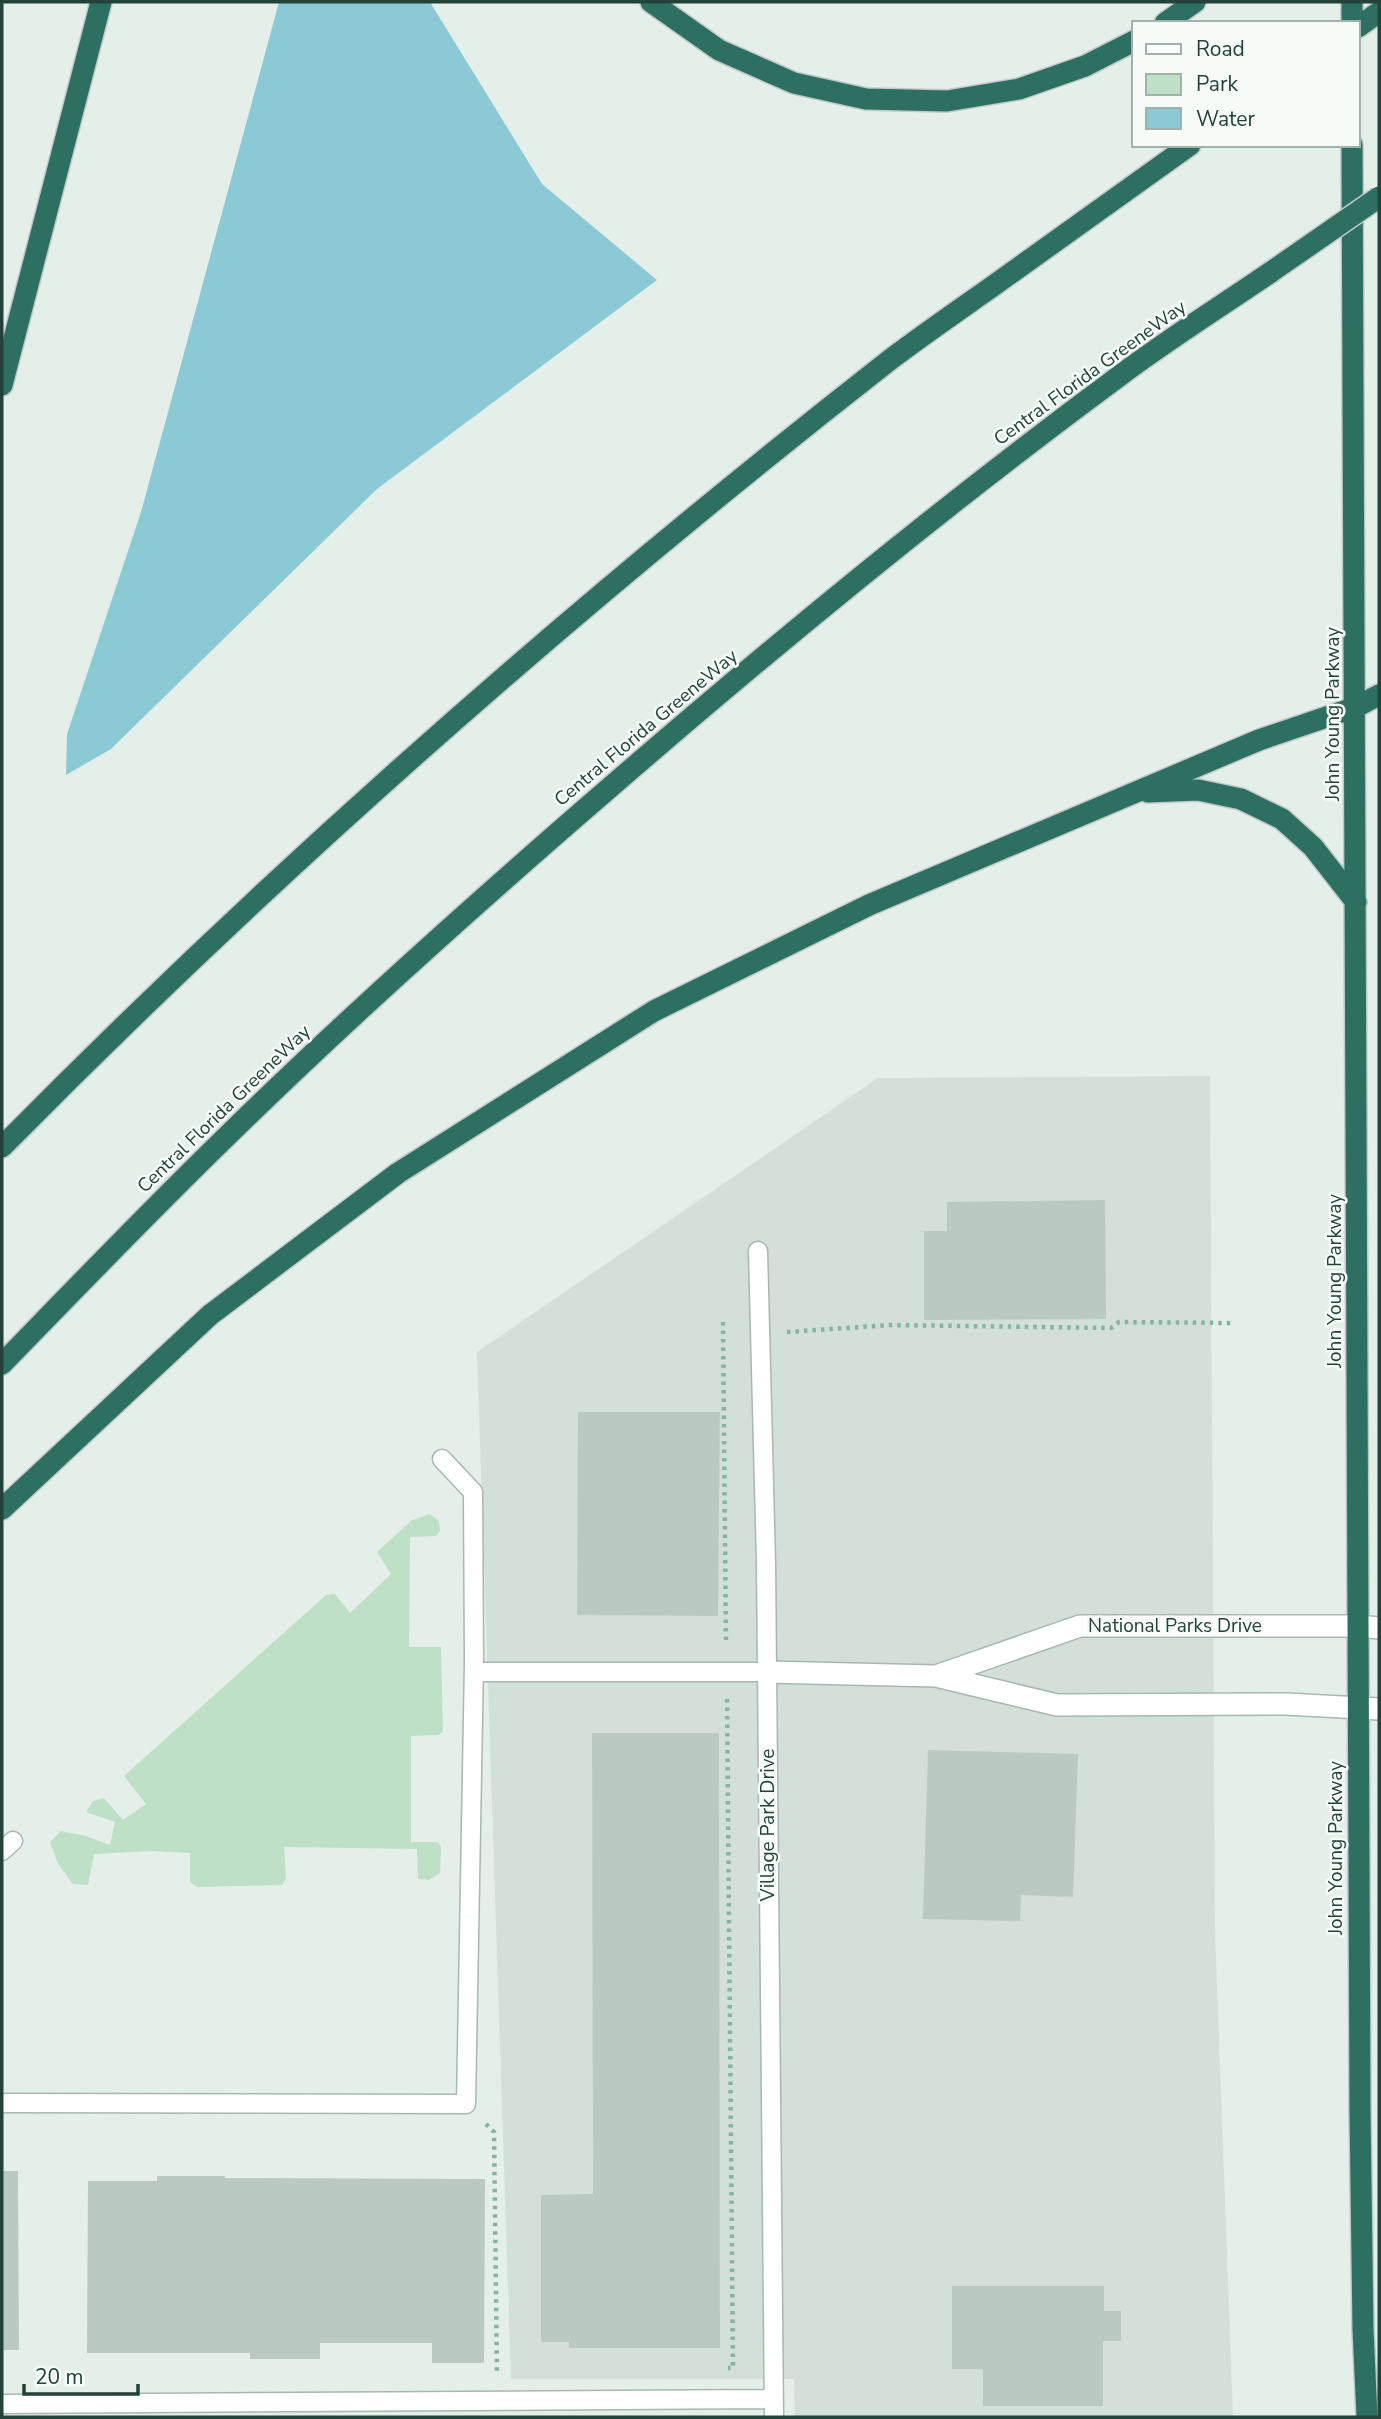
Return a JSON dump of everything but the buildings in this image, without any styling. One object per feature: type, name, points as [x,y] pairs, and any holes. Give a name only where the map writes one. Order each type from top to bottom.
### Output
[{"type":"highway","points":[[2,385],[101,2]]},
{"type":"highway","points":[[651,2],[719,50],[794,83],[866,99],[947,101],[1019,89],[1085,66],[1132,42]]},
{"type":"highway","points":[[1168,21],[1195,2]]},
{"type":"highway","points":[[1352,2],[1352,21]]},
{"type":"highway","points":[[1360,26],[1379,12]]},
{"type":"highway","points":[[2,1147],[114,1034],[263,892],[418,753],[592,603],[895,356],[1187,147]]},
{"type":"highway","name":"John Young Parkway","points":[[1352,147],[1356,902],[1369,1627],[1363,2329],[1367,2417]]},
{"type":"highway","name":"Central Florida GreeneWay","points":[[2,1364],[221,1142],[367,1003],[671,735],[830,601],[1121,374],[1379,197]]},
{"type":"highway","points":[[2,1509],[210,1314],[398,1173],[654,1012],[869,905],[1259,740],[1356,707],[1379,695]]},
{"type":"highway","points":[[1132,793],[1198,790],[1241,799],[1282,819],[1313,847],[1356,902]]},
{"type":"street","name":"National Parks Drive","points":[[936,1676],[1080,1626],[1369,1627]]},
{"type":"street","name":"National Parks Drive","points":[[767,1672],[936,1676],[1057,1705],[1286,1704],[1368,1708]]},
{"type":"lane","name":"Village Park Drive","points":[[2,2404],[49,2411],[497,2401],[774,2408],[767,1672],[758,1251]]},
{"type":"lane","points":[[2,2103],[466,2104],[474,1672],[473,1492],[442,1459]]},
{"type":"lane","points":[[474,1672],[767,1672]]},
{"type":"path","points":[[719,2368],[733,2368],[723,1322]]},
{"type":"path","points":[[723,1336],[890,1325],[1111,1328],[1119,1322],[1231,1323]]},
{"type":"path","points":[[466,2104],[494,2132],[497,2401]]},
{"type":"path","points":[[496,2370],[510,2370]]},
{"type":"shaded area","points":[[1210,1076],[1215,1932],[1233,2417],[795,2417],[794,2379],[511,2379],[477,1352],[878,1078]]},
{"type":"green space","points":[[430,1514],[439,1521],[440,1531],[436,1536],[410,1537],[409,1647],[441,1647],[443,1732],[438,1735],[411,1736],[411,1842],[437,1842],[441,1846],[440,1873],[429,1880],[418,1879],[417,1849],[284,1847],[286,1879],[282,1885],[197,1887],[190,1882],[190,1853],[150,1851],[94,1854],[88,1885],[73,1884],[58,1864],[50,1842],[61,1831],[110,1845],[115,1822],[86,1812],[93,1801],[104,1798],[123,1820],[146,1804],[124,1776],[326,1595],[335,1594],[350,1613],[391,1574],[377,1552],[412,1520]]},
{"type":"water","points":[[279,2],[430,2],[542,184],[657,280],[377,489],[111,749],[66,775],[67,734],[141,512]]}]
